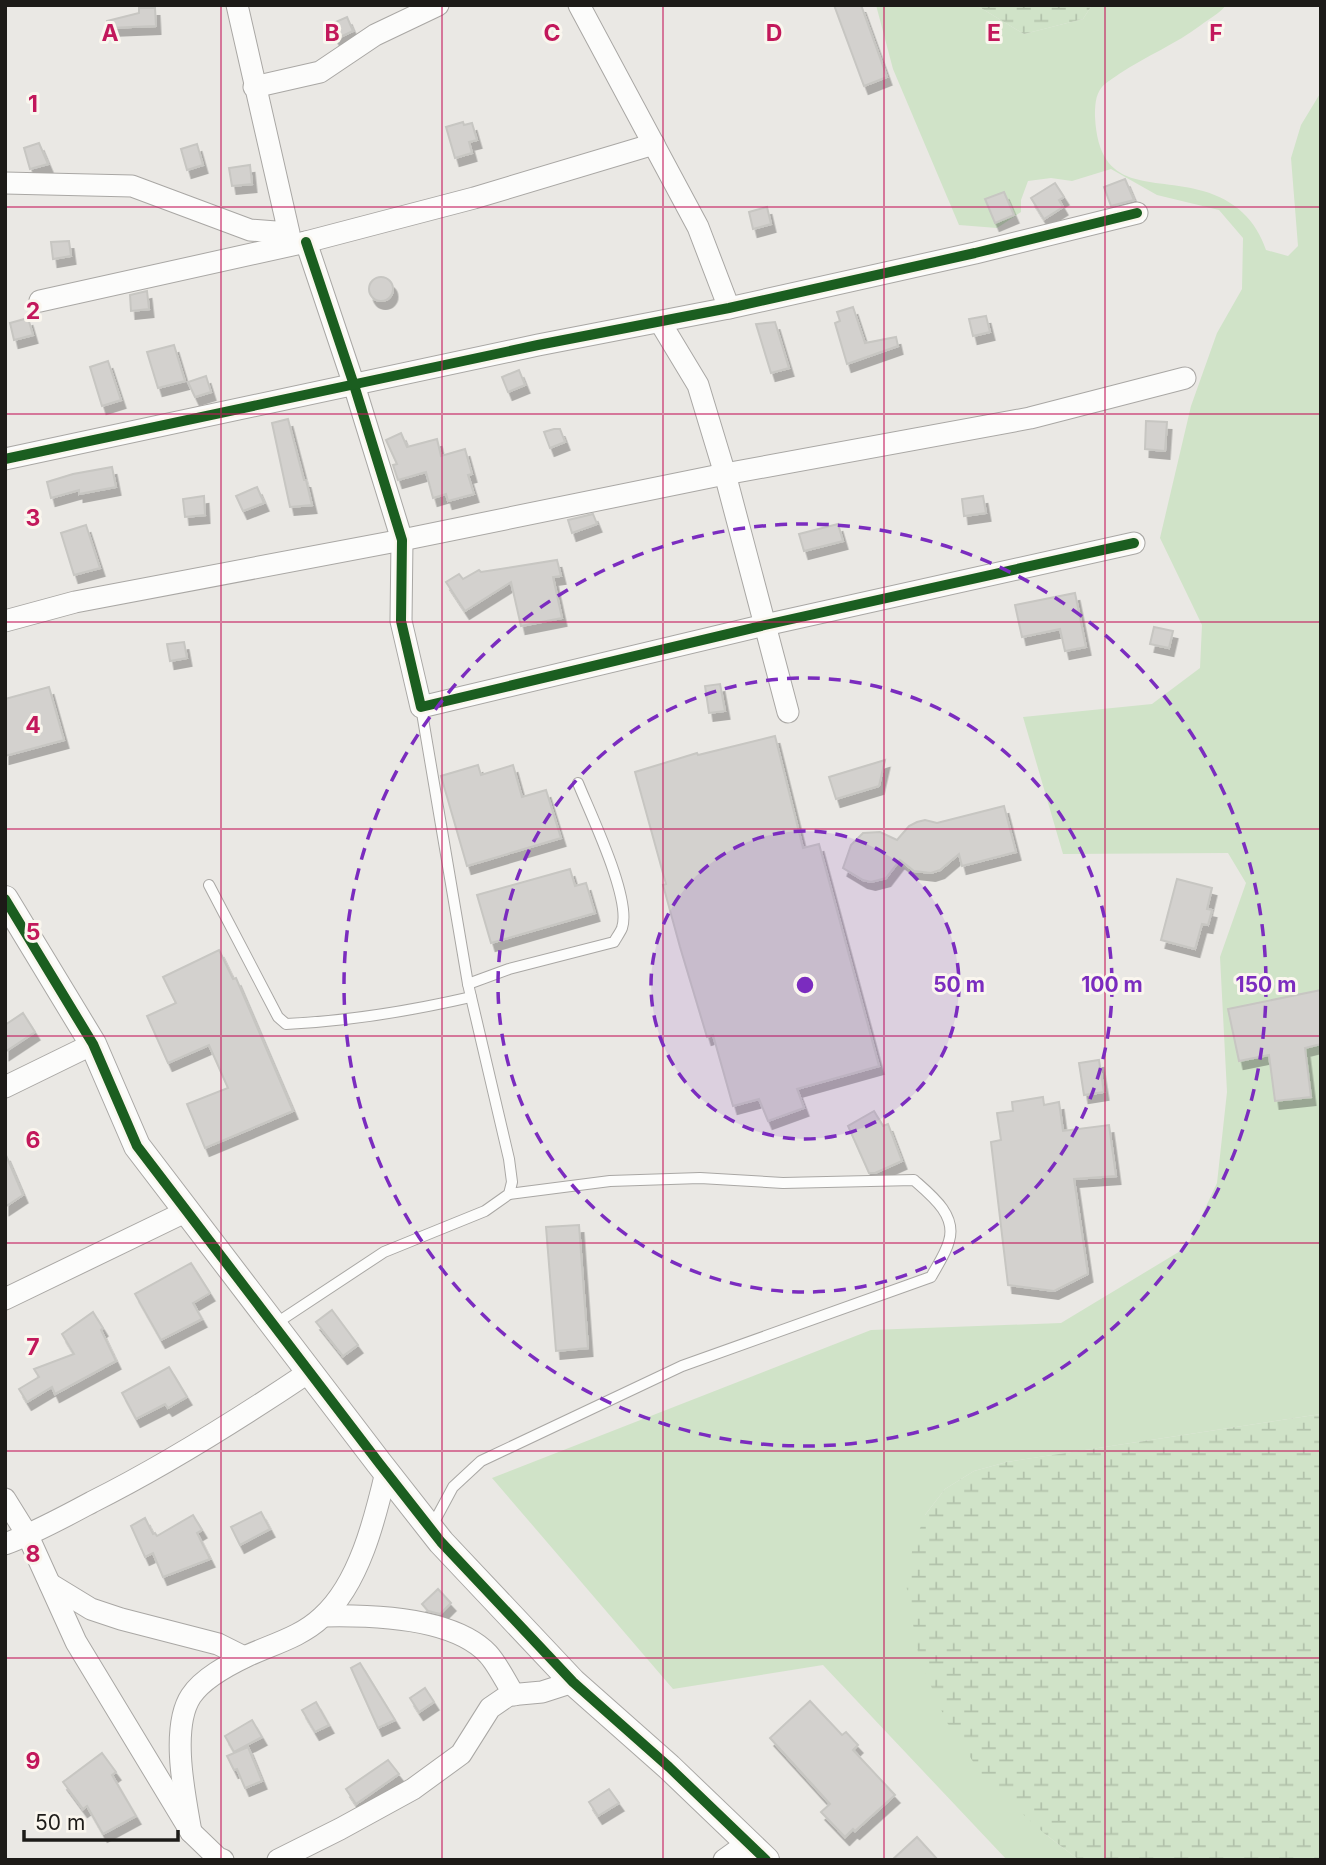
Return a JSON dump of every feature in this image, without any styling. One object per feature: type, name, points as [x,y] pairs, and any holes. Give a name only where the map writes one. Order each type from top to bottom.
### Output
[{"type":"street","points":[[5,183],[132,186],[250,230],[289,233],[237,5]]},
{"type":"street","points":[[254,86],[320,72],[375,35],[438,5]]},
{"type":"street","points":[[583,6],[698,227],[729,308]]},
{"type":"street","points":[[40,301],[306,242],[474,198],[654,144]]},
{"type":"street","points":[[5,459],[538,345],[660,323],[975,253],[1138,213]]},
{"type":"street","points":[[306,242],[402,540],[401,621],[421,707],[765,625],[1134,543]]},
{"type":"street","points":[[660,323],[698,384],[726,474],[788,712]]},
{"type":"street","points":[[5,621],[75,602],[402,540],[726,474],[1030,418],[1185,378]]},
{"type":"street","points":[[5,899],[93,1044],[137,1146],[431,1529],[573,1682],[757,1851]]},
{"type":"street","points":[[5,1087],[93,1044]]},
{"type":"street","points":[[5,1299],[187,1211]]},
{"type":"street","points":[[5,1544],[28,1536],[145,1475],[216,1434],[309,1372]]},
{"type":"street","points":[[191,1832],[180,1773],[182,1713],[191,1696],[203,1681],[244,1657],[306,1631],[340,1599],[373,1529],[386,1472]]},
{"type":"street","points":[[5,1499],[28,1536],[76,1642],[191,1832],[220,1859]]},
{"type":"street","points":[[50,1584],[91,1609],[218,1644],[244,1657]]},
{"type":"street","points":[[324,1616],[357,1615],[404,1619],[460,1634],[488,1654],[514,1695]]},
{"type":"street","points":[[278,1860],[413,1789],[461,1754],[490,1708],[509,1695],[542,1692],[573,1682]]},
{"type":"street","points":[[724,1860],[757,1851]]},
{"type":"lane","points":[[421,707],[468,984],[509,1159],[512,1182],[509,1194]]},
{"type":"lane","points":[[468,984],[509,969],[614,942],[623,927],[624,904],[578,783]]},
{"type":"lane","points":[[209,885],[278,1017],[286,1024],[403,1013],[471,997]]},
{"type":"lane","points":[[275,1324],[384,1252],[485,1211],[509,1194],[610,1181],[699,1178],[783,1183],[914,1180],[939,1202],[950,1227],[949,1241],[931,1277],[682,1366],[481,1461],[453,1487],[431,1529]]},
{"type":"green space","points":[[876,5],[976,5],[1024,34],[1083,19],[1092,5],[1226,5],[1191,32],[1104,85],[1095,105],[1099,142],[1106,159],[1117,171],[1131,178],[1203,191],[1225,200],[1250,221],[1266,250],[1288,256],[1298,246],[1291,158],[1301,125],[1321,92],[1321,1414],[1007,1462],[974,1471],[945,1489],[925,1515],[1045,1834],[1079,1860],[1007,1860],[823,1665],[673,1689],[492,1478],[871,1330],[1061,1323],[1187,1247],[1217,1183],[1227,1092],[1220,957],[1246,883],[1228,853],[1063,854],[1023,717],[1152,704],[1200,668],[1202,625],[1160,538],[1191,406],[1217,333],[1242,289],[1243,238],[1219,210],[1157,195],[1111,169],[1072,181],[1051,178],[1028,181],[1021,200],[1021,212],[997,228],[959,225],[893,69]]},
{"type":"green space","points":[[976,5],[1092,5],[1083,19],[1024,34]]},
{"type":"green space","points":[[1321,1414],[1321,1860],[1079,1860],[1045,1834],[986,1781],[946,1721],[919,1658],[906,1584],[912,1550],[925,1515],[945,1489],[974,1471],[1007,1462]]},
{"type":"building","points":[[834,5],[861,5],[887,77],[864,86]]},
{"type":"building","points":[[139,8],[155,8],[156,26],[108,28],[107,21],[139,13]]},
{"type":"building","points":[[347,17],[353,31],[336,39],[329,25]]},
{"type":"building","points":[[463,122],[464,125],[472,123],[477,140],[469,142],[472,153],[455,158],[446,127]]},
{"type":"building","points":[[39,143],[48,164],[30,169],[24,148]]},
{"type":"building","points":[[197,144],[203,165],[187,170],[181,149]]},
{"type":"building","points":[[250,165],[252,184],[232,186],[229,168]]},
{"type":"building","points":[[1125,179],[1134,200],[1111,206],[1104,187]]},
{"type":"building","points":[[1055,183],[1064,197],[1059,200],[1063,207],[1044,219],[1031,198]]},
{"type":"building","points":[[1004,192],[1014,215],[995,223],[985,199]]},
{"type":"building","points":[[767,207],[771,224],[753,229],[749,212]]},
{"type":"building","points":[[69,241],[71,256],[53,259],[51,242]]},
{"type":"building","points":[[381,277],[389,281],[393,289],[389,297],[381,301],[373,297],[369,289],[373,281]]},
{"type":"building","points":[[147,291],[149,309],[131,311],[130,295]]},
{"type":"building","points":[[853,307],[865,343],[896,337],[898,346],[847,364],[835,323],[840,321],[837,312]]},
{"type":"building","points":[[986,316],[990,332],[973,336],[969,319]]},
{"type":"building","points":[[28,318],[33,335],[14,340],[10,323]]},
{"type":"building","points":[[775,322],[789,368],[771,373],[756,324]]},
{"type":"building","points":[[174,345],[185,381],[158,388],[147,352]]},
{"type":"building","points":[[108,361],[121,400],[102,406],[90,367]]},
{"type":"building","points":[[519,370],[525,385],[508,392],[502,377]]},
{"type":"building","points":[[206,376],[211,392],[195,397],[188,382]]},
{"type":"building","points":[[288,419],[312,505],[290,507],[272,423]]},
{"type":"building","points":[[1146,421],[1167,422],[1165,451],[1145,449]]},
{"type":"building","points":[[560,429],[565,442],[550,448],[544,432]]},
{"type":"building","points":[[401,433],[407,447],[437,439],[441,456],[465,449],[472,474],[468,475],[474,494],[448,501],[446,494],[433,498],[426,472],[398,480],[393,465],[397,464],[386,440]]},
{"type":"building","points":[[112,467],[116,487],[79,494],[79,490],[51,498],[47,482]]},
{"type":"building","points":[[257,487],[264,503],[243,511],[236,496]]},
{"type":"building","points":[[204,496],[205,515],[185,517],[183,499]]},
{"type":"building","points":[[983,496],[986,513],[964,516],[962,499]]},
{"type":"building","points":[[593,514],[597,524],[572,533],[568,520]]},
{"type":"building","points":[[838,524],[843,541],[804,551],[799,534]]},
{"type":"building","points":[[86,525],[100,568],[74,575],[61,533]]},
{"type":"building","points":[[557,560],[561,576],[553,577],[562,618],[521,626],[511,582],[465,611],[446,582],[459,574],[463,579],[479,570],[481,572]]},
{"type":"building","points":[[1075,593],[1086,647],[1065,651],[1060,629],[1022,637],[1015,605]]},
{"type":"building","points":[[1154,627],[1173,631],[1169,648],[1150,644]]},
{"type":"building","points":[[184,642],[187,658],[170,661],[167,644]]},
{"type":"building","points":[[720,684],[725,711],[709,713],[705,686]]},
{"type":"building","points":[[49,687],[64,740],[5,756],[5,699]]},
{"type":"building","points":[[775,736],[803,848],[819,844],[879,1066],[797,1089],[804,1108],[768,1121],[759,1099],[733,1106],[713,1035],[707,1037],[680,947],[663,885],[666,884],[635,772],[697,753],[698,755]]},
{"type":"building","points":[[885,760],[879,786],[836,799],[829,777]]},
{"type":"building","points":[[478,765],[481,775],[513,765],[522,797],[546,790],[561,838],[467,866],[441,776]]},
{"type":"building","points":[[1004,806],[1016,852],[962,866],[959,854],[940,870],[931,873],[914,871],[900,860],[886,878],[871,882],[843,868],[851,845],[863,833],[880,832],[897,840],[909,826],[917,822],[925,820],[937,823]]},
{"type":"building","points":[[570,869],[575,886],[586,883],[595,913],[491,943],[477,895]]},
{"type":"building","points":[[1177,879],[1212,888],[1207,909],[1212,910],[1208,925],[1202,924],[1195,949],[1161,940]]},
{"type":"building","points":[[219,950],[233,979],[236,978],[293,1111],[205,1148],[187,1104],[228,1088],[209,1045],[168,1063],[147,1016],[176,1003],[163,977]]},
{"type":"building","points":[[1321,990],[1321,1044],[1305,1048],[1311,1097],[1275,1101],[1269,1055],[1239,1061],[1228,1009]]},
{"type":"building","points":[[23,1013],[35,1032],[5,1052],[5,1025]]},
{"type":"building","points":[[1099,1060],[1104,1092],[1084,1095],[1079,1063]]},
{"type":"building","points":[[1043,1097],[1044,1105],[1059,1102],[1063,1131],[1109,1125],[1116,1176],[1074,1179],[1088,1274],[1054,1291],[1008,1285],[991,1142],[1001,1140],[997,1113],[1013,1111],[1012,1102]]},
{"type":"building","points":[[874,1111],[883,1126],[888,1124],[902,1161],[869,1173],[848,1126]]},
{"type":"building","points":[[5,1153],[23,1195],[5,1207]]},
{"type":"building","points":[[579,1225],[588,1348],[556,1351],[546,1227]]},
{"type":"building","points":[[191,1263],[210,1293],[193,1303],[202,1319],[161,1340],[135,1294]]},
{"type":"building","points":[[332,1310],[358,1345],[343,1356],[316,1322]]},
{"type":"building","points":[[93,1312],[103,1328],[101,1330],[116,1361],[55,1394],[52,1387],[27,1402],[19,1389],[39,1377],[34,1369],[74,1354],[62,1334]]},
{"type":"building","points":[[169,1367],[187,1397],[168,1408],[165,1404],[136,1419],[122,1393]]},
{"type":"building","points":[[261,1512],[270,1529],[240,1545],[231,1527]]},
{"type":"building","points":[[193,1515],[202,1530],[197,1533],[210,1559],[163,1577],[153,1553],[145,1557],[131,1526],[145,1518],[153,1534],[157,1536]]},
{"type":"building","points":[[438,1589],[451,1603],[440,1614],[428,1611],[422,1604]]},
{"type":"building","points":[[360,1663],[395,1720],[378,1728],[351,1668]]},
{"type":"building","points":[[425,1688],[434,1702],[419,1712],[410,1698]]},
{"type":"building","points":[[810,1701],[842,1735],[846,1732],[858,1745],[853,1750],[895,1795],[845,1837],[821,1812],[830,1804],[770,1738]]},
{"type":"building","points":[[316,1702],[329,1725],[315,1732],[302,1710]]},
{"type":"building","points":[[252,1720],[262,1737],[234,1752],[225,1736]]},
{"type":"building","points":[[248,1747],[262,1781],[245,1788],[237,1769],[234,1770],[227,1756]]},
{"type":"building","points":[[102,1753],[116,1772],[112,1775],[136,1816],[103,1834],[87,1806],[83,1809],[63,1782]]},
{"type":"building","points":[[388,1760],[399,1774],[356,1804],[346,1789]]},
{"type":"building","points":[[609,1789],[619,1803],[598,1816],[589,1802]]},
{"type":"building","points":[[917,1837],[938,1860],[892,1860]]},
{"type":"cycle path","points":[[5,459],[538,345],[729,308],[975,253],[1137,213]]},
{"type":"cycle path","points":[[306,242],[402,540],[401,621],[421,707],[765,625],[1134,543]]},
{"type":"cycle path","points":[[5,899],[93,1044],[137,1146],[441,1542],[573,1682],[669,1767],[766,1860]]}]
